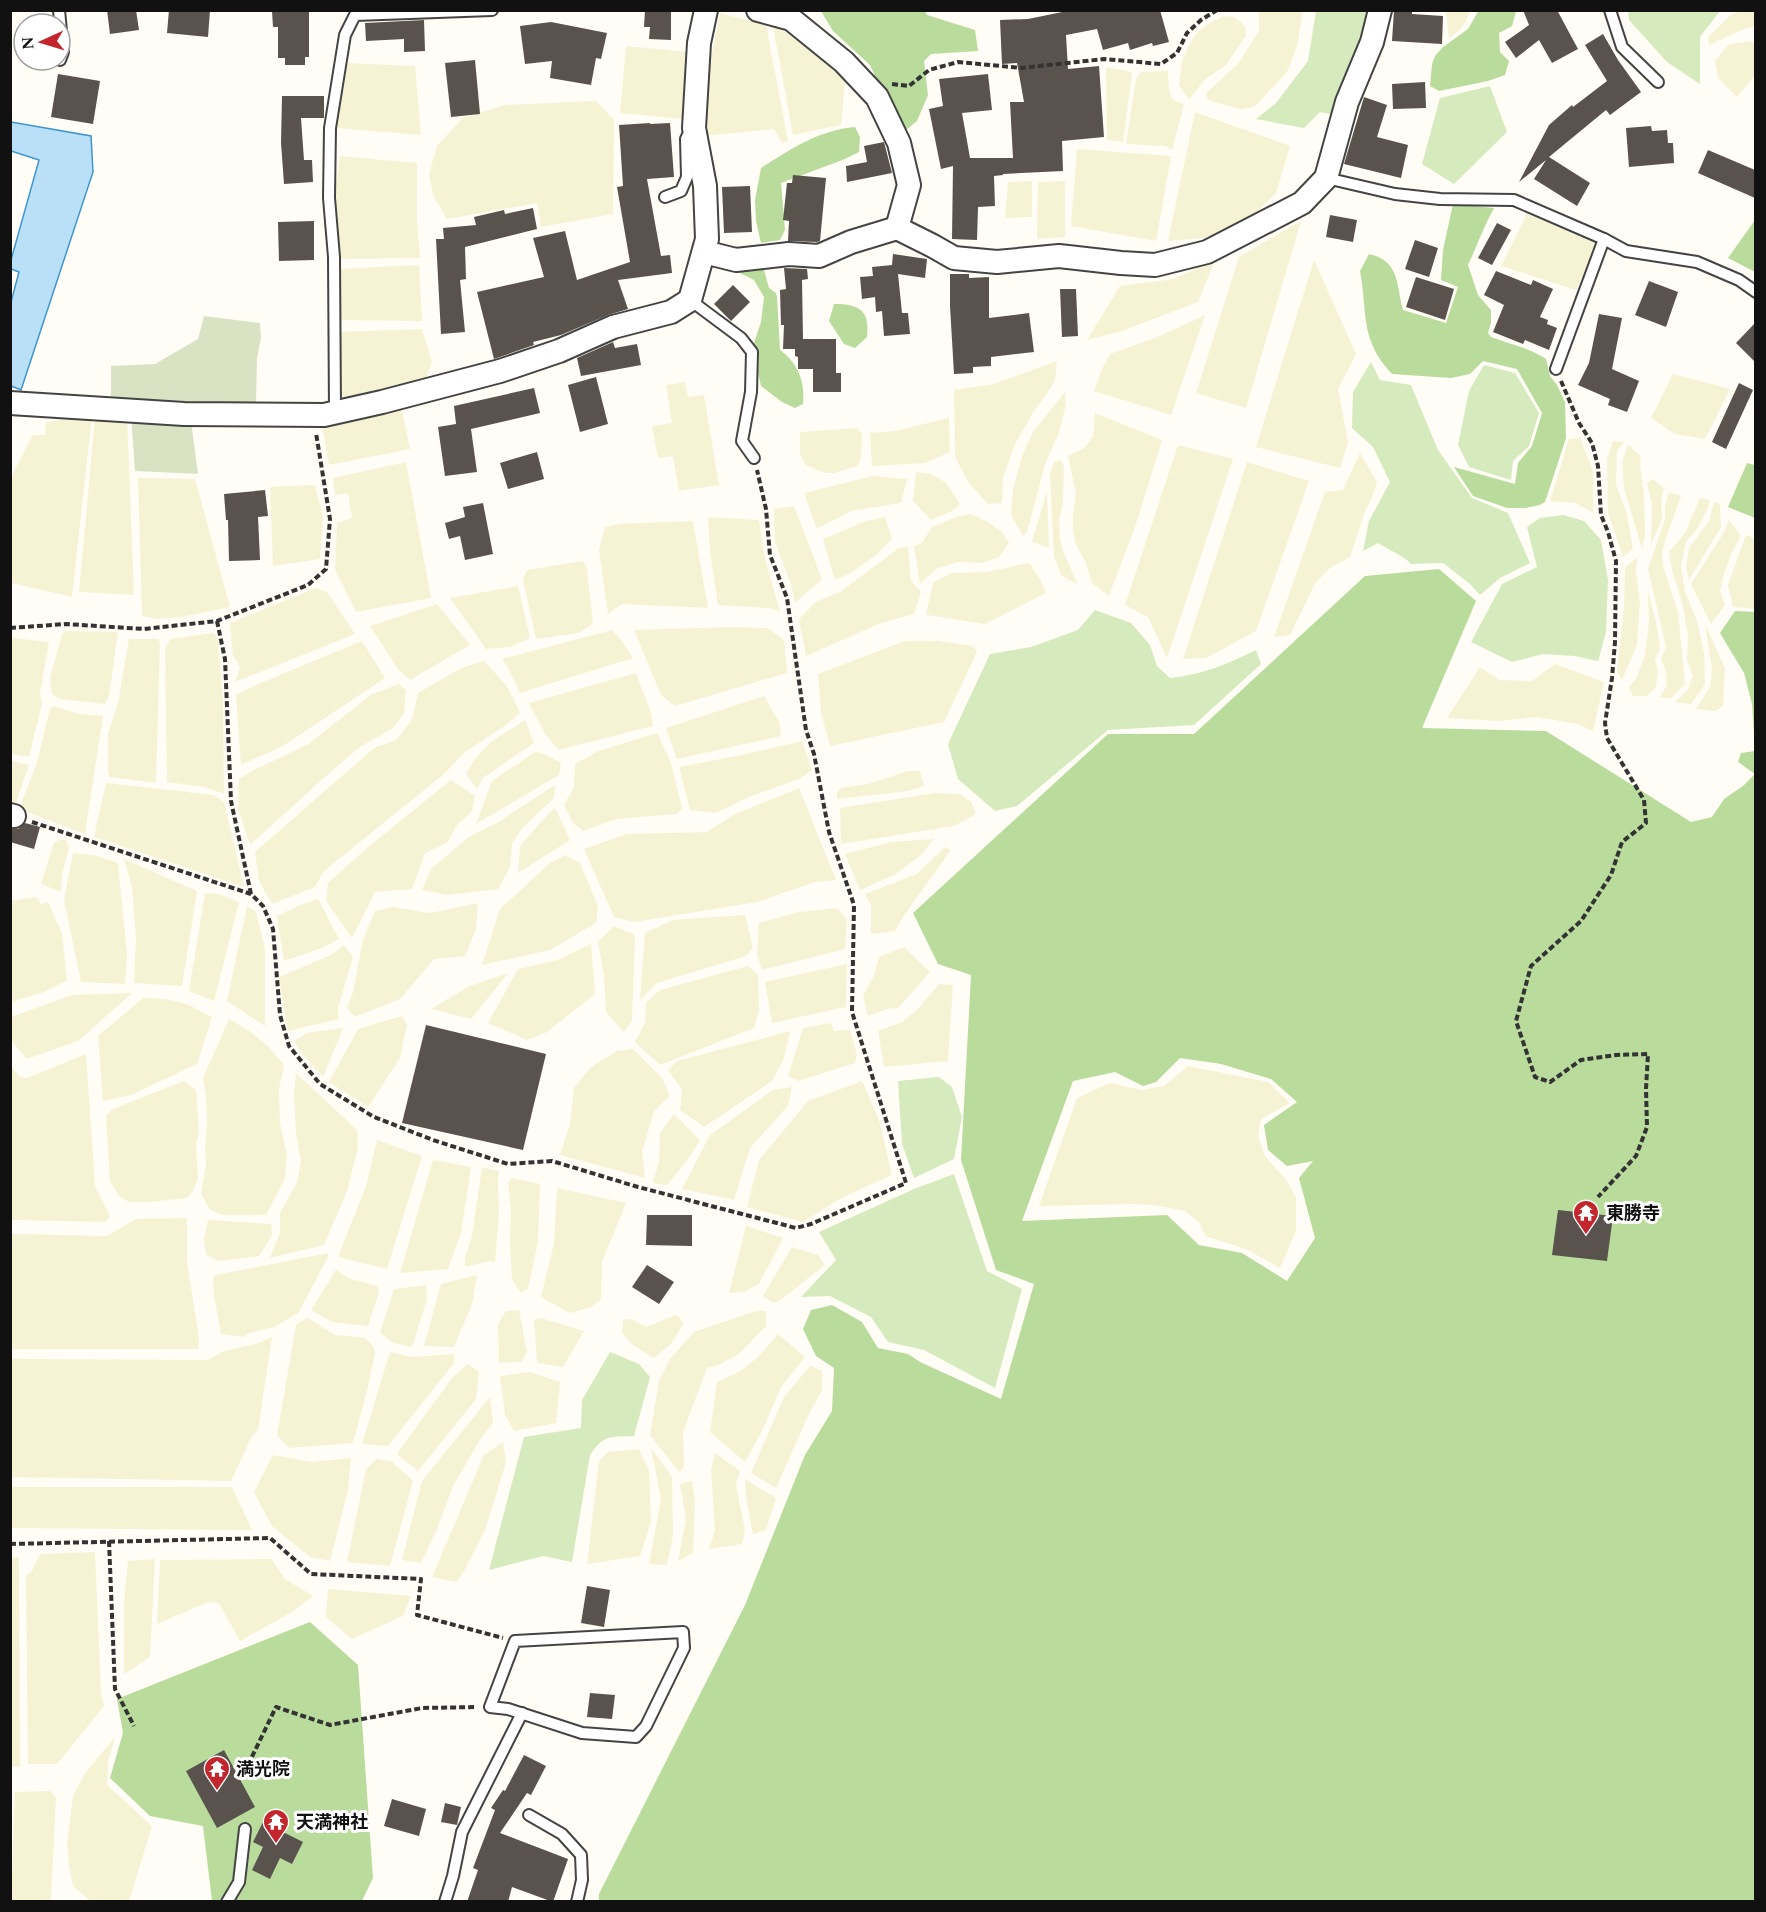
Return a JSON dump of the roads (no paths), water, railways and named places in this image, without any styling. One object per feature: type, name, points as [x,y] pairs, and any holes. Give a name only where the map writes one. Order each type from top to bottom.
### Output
[{"type":"street","points":[[10,403],[184,414],[324,413],[500,371],[559,351],[612,327],[671,312],[690,300],[707,239],[705,186],[694,128],[699,43],[706,10]]},
{"type":"street","points":[[758,10],[791,19],[844,62],[877,97],[899,143],[909,185],[897,228]]},
{"type":"street","points":[[704,252],[736,260],[789,254],[819,256],[851,242],[897,228],[954,258],[997,262],[1059,256],[1155,265],[1207,252],[1302,203],[1326,178],[1347,102],[1372,42],[1380,10]]},
{"type":"lane","points":[[324,413],[334,258],[329,198],[330,128],[345,35],[355,15],[492,10]]},
{"type":"lane","points":[[1610,10],[1622,48],[1658,82]]},
{"type":"lane","points":[[665,197],[681,191],[687,177],[686,139],[694,128]]},
{"type":"lane","points":[[1326,178],[1395,194],[1440,200],[1514,200],[1604,239],[1626,251],[1697,262],[1739,280],[1755,292]]},
{"type":"lane","points":[[1556,369],[1604,239]]},
{"type":"lane","points":[[690,300],[741,338],[752,352],[751,392],[742,441],[754,458]]},
{"type":"lane","points":[[683,1632],[684,1648],[646,1726],[636,1737],[582,1733],[522,1713],[490,1707],[515,1641],[683,1632]]},
{"type":"lane","points":[[445,1902],[462,1832],[522,1713]]},
{"type":"lane","points":[[529,1815],[562,1834],[581,1855],[582,1880],[577,1902]]},
{"type":"lane","points":[[227,1902],[239,1882],[246,1829]]},
{"type":"water","points":[[11,122],[91,136],[93,172],[21,390],[11,386],[11,302],[19,272],[11,269],[11,260],[39,160],[11,151]]},
{"type":"place","name":"東勝寺","points":[[1586,1236]]},
{"type":"place","name":"満光院","points":[[217,1792]]},
{"type":"place","name":"天満神社","points":[[276,1845]]}]
